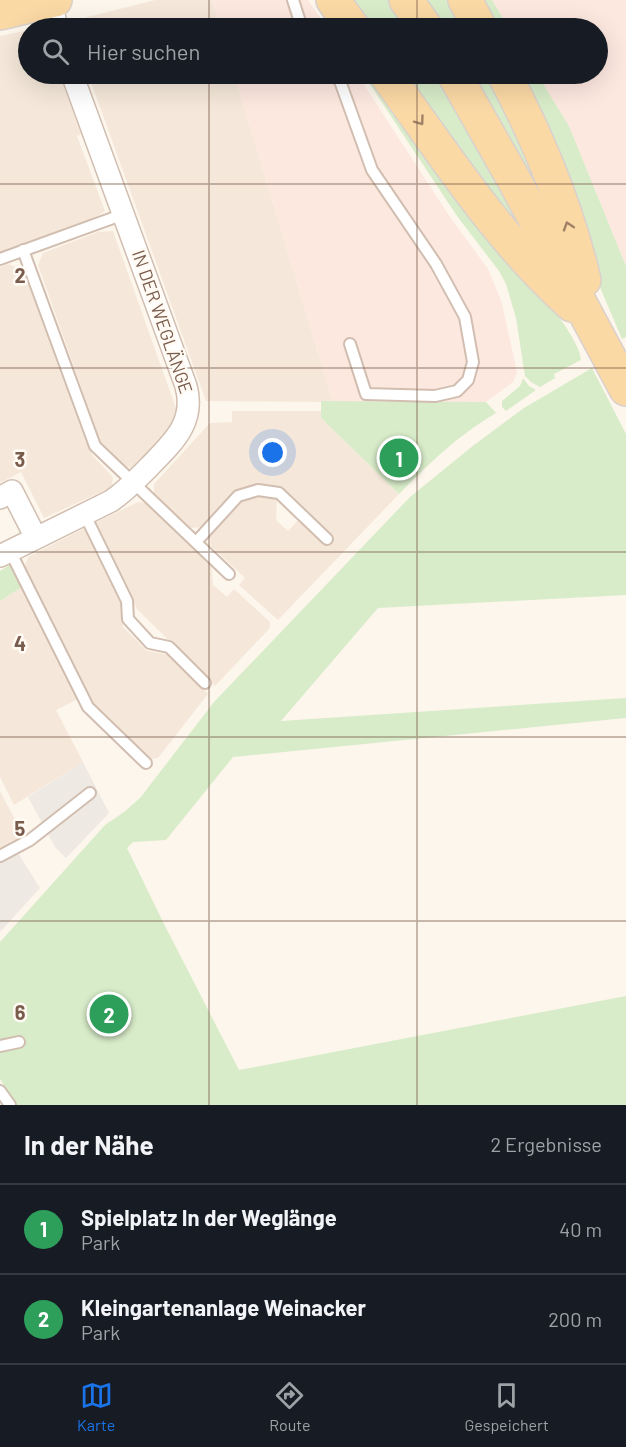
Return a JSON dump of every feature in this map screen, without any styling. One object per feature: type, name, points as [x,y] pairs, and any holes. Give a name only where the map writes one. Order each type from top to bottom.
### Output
[{"type":"main road","points":[[333,0],[346,18]]},
{"type":"main road","points":[[406,0],[419,18]]},
{"type":"main road","points":[[465,0],[475,18]]},
{"type":"main road","points":[[0,13],[54,10]]},
{"type":"main road","points":[[393,84],[519,252],[551,286],[592,323]]},
{"type":"main road","points":[[460,84],[626,389]]},
{"type":"main road","points":[[509,84],[525,114],[552,179],[581,267],[592,323]]},
{"type":"street","name":"IN DER WEGLÄNGE","points":[[5,553],[111,501],[134,483],[181,431],[189,406],[186,386],[76,84]]},
{"type":"street","points":[[0,498],[12,491],[36,538]]},
{"type":"lane","points":[[293,0],[299,18]]},
{"type":"lane","points":[[341,84],[372,170],[436,264],[465,317],[473,362],[468,380],[457,391],[435,396],[366,394],[351,344]]},
{"type":"lane","points":[[0,259],[124,214]]},
{"type":"lane","points":[[23,250],[95,446],[229,574]]},
{"type":"lane","points":[[196,542],[238,495],[258,490],[279,493],[327,539]]},
{"type":"lane","points":[[84,513],[127,601],[128,619],[150,643],[169,647],[205,683]]},
{"type":"lane","name":"IN DER WEGLÄNGE","points":[[5,553],[88,707],[146,763]]},
{"type":"lane","points":[[0,856],[30,840],[90,793]]},
{"type":"lane","points":[[0,1046],[19,1042]]},
{"type":"lane","points":[[0,1091],[10,1105]]},
{"type":"shaded area","points":[[155,0],[212,0],[218,18],[86,18]]},
{"type":"shaded area","points":[[212,0],[308,0],[320,18],[218,18]]},
{"type":"shaded area","points":[[492,0],[626,0],[626,266],[569,126],[543,84],[608,84],[608,18],[503,18]]},
{"type":"shaded area","points":[[18,32],[18,84],[63,84],[81,134],[77,136],[105,211],[93,219],[0,252],[0,36]]},
{"type":"shaded area","points":[[92,84],[237,84],[333,402],[206,401]]},
{"type":"shaded area","points":[[237,84],[364,84],[448,214],[488,269],[501,300],[517,373],[513,382],[486,402],[333,402]]},
{"type":"shaded area","points":[[113,231],[177,411],[171,427],[133,469],[123,465],[100,440],[38,265],[43,253],[98,232]]},
{"type":"shaded area","points":[[8,264],[22,270],[25,276],[85,440],[93,456],[113,477],[112,487],[44,518],[21,472],[0,483],[0,267]]},
{"type":"shaded area","points":[[232,411],[321,411],[321,418],[399,494],[278,620],[239,585],[245,578],[211,546],[210,536],[242,500],[258,496],[277,500],[276,520],[288,531],[306,512],[281,487],[258,483],[237,490],[201,527],[191,528],[154,494],[154,484],[210,423],[232,422]]},
{"type":"shaded area","points":[[138,502],[147,503],[211,563],[213,585],[227,597],[234,589],[270,622],[270,628],[215,686],[137,609],[95,523]]},
{"type":"shaded area","points":[[85,528],[122,602],[123,627],[147,651],[167,654],[208,694],[158,758],[152,759],[93,703],[25,566],[28,557]]},
{"type":"shaded area","points":[[22,587],[78,699],[56,710],[83,762],[14,805],[0,777],[0,601]]},
{"type":"shaded area","points":[[83,762],[109,813],[66,858],[55,847],[28,797]]},
{"type":"shaded area","points":[[0,791],[21,831],[19,839],[0,849]]},
{"type":"shaded area","points":[[18,853],[40,888],[0,932],[0,862]]},
{"type":"green space","points":[[349,0],[389,0],[402,18],[362,18]]},
{"type":"green space","points":[[425,0],[455,0],[465,18],[437,18]]},
{"type":"green space","points":[[476,0],[492,0],[503,18],[486,18]]},
{"type":"green space","points":[[370,84],[384,84],[550,303],[573,339],[581,360],[554,374],[555,378],[540,387],[525,376],[516,318],[506,284],[499,271],[457,216]]},
{"type":"green space","points":[[409,84],[444,84],[532,244],[530,245]]},
{"type":"green space","points":[[476,84],[499,84],[565,243]]},
{"type":"green space","points":[[522,84],[543,84],[569,126],[626,266],[626,337],[622,339],[590,264]]},
{"type":"green space","points":[[592,368],[626,434],[626,595],[378,608],[281,721],[626,698],[626,718],[233,757],[166,840],[133,842],[127,848],[239,1070],[626,996],[626,1105],[17,1105],[0,1079],[0,942],[105,825],[140,798],[214,702],[410,497],[524,408]]},
{"type":"green space","points":[[523,378],[529,386],[536,390],[506,411],[502,407],[502,401],[520,386]]},
{"type":"green space","points":[[321,401],[486,402],[496,413],[456,440],[399,494],[321,418]]},
{"type":"green space","points":[[11,564],[22,587],[0,601],[0,571]]},
{"type":"place","name":"Spielplatz In der Weglänge","points":[[399,458]]},
{"type":"place","name":"Kleingartenanlage Weinacker","points":[[109,1014]]}]
